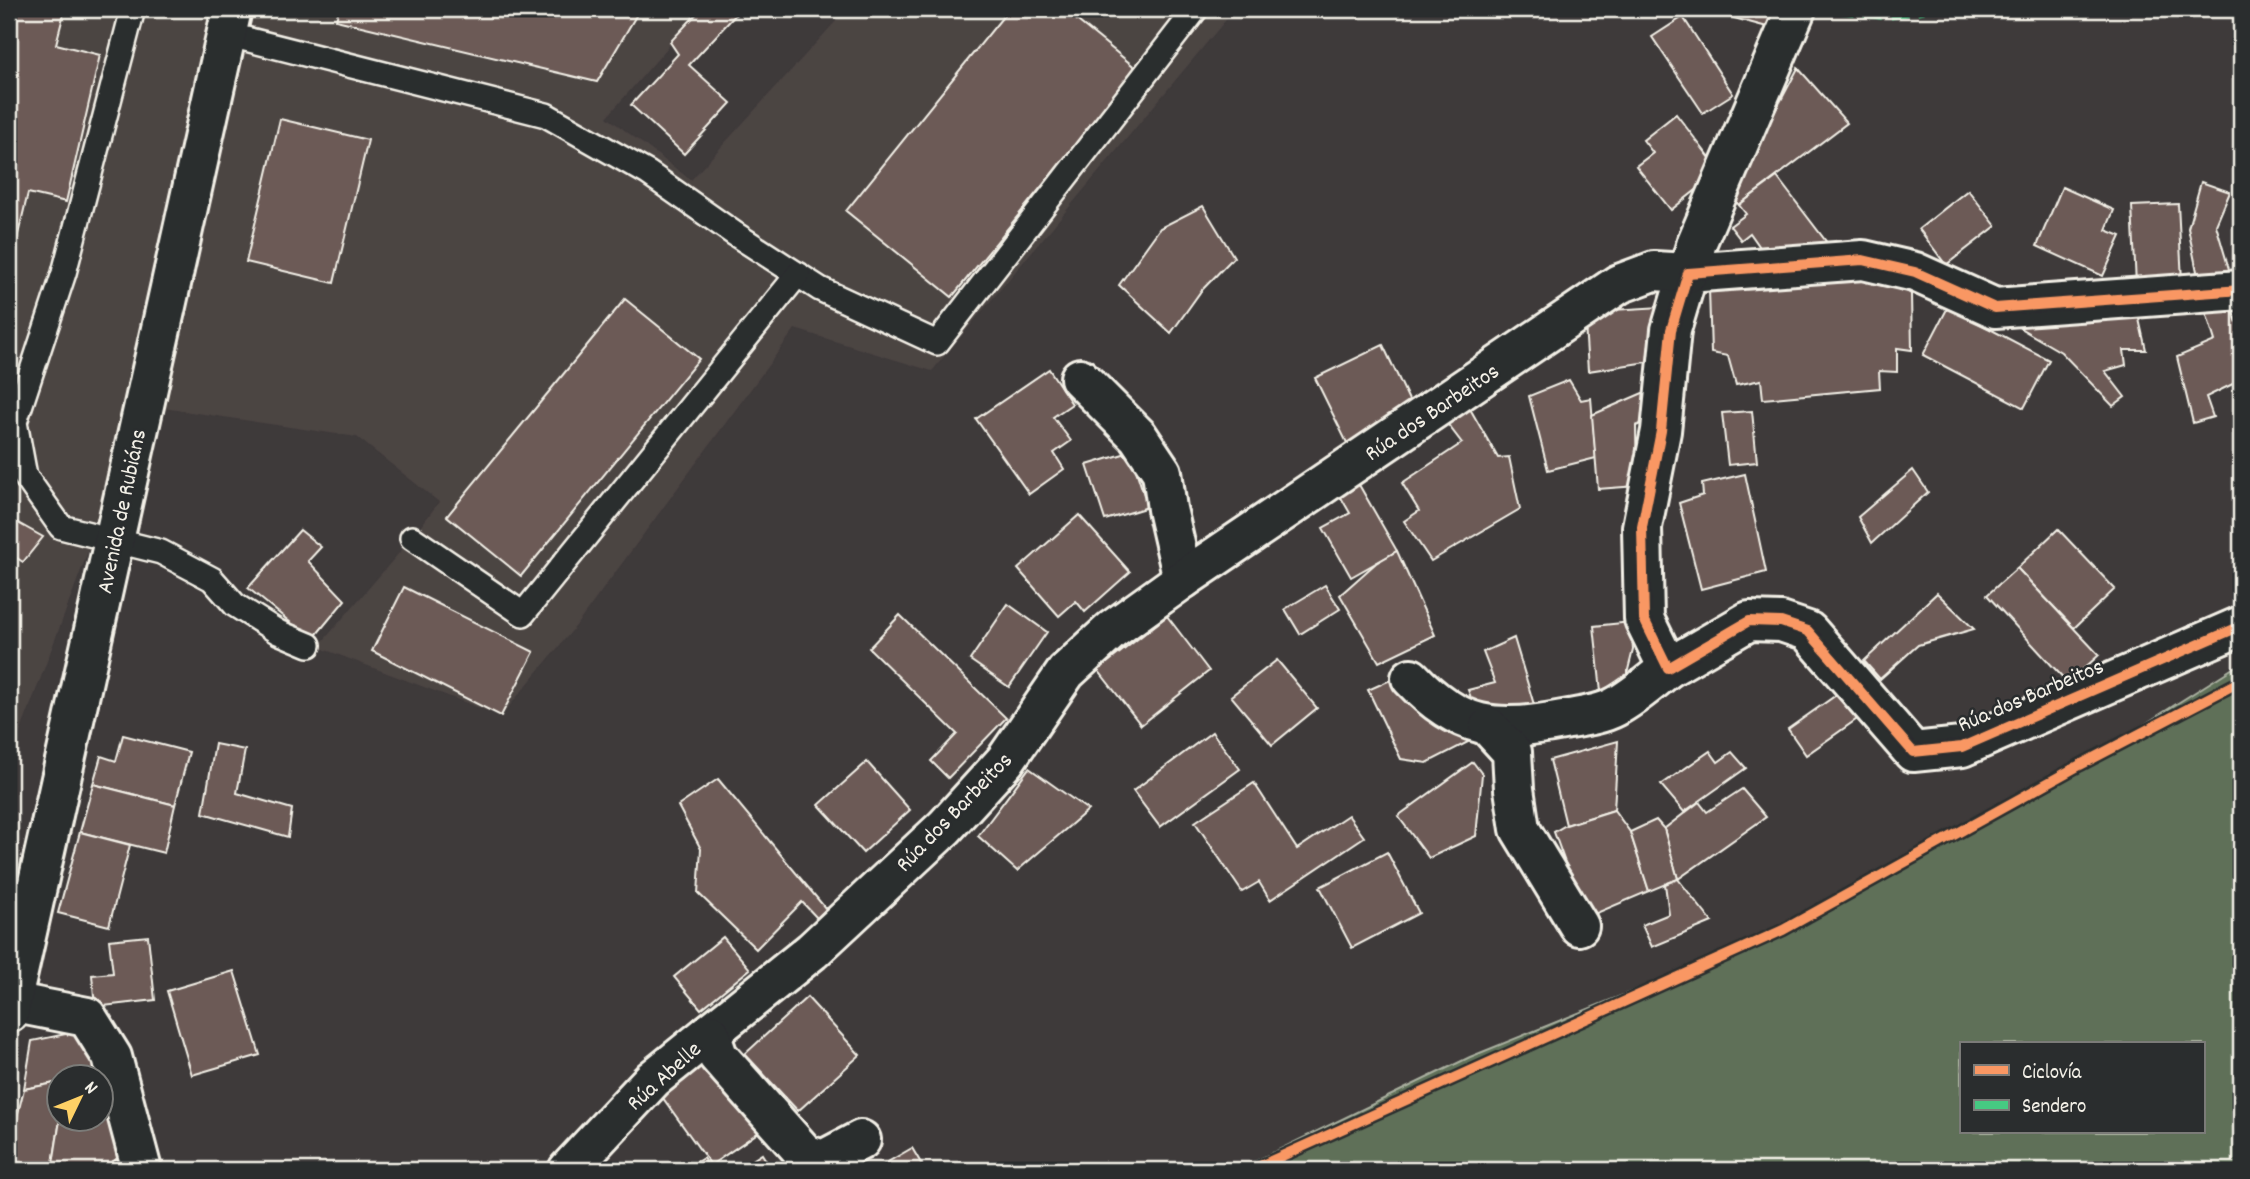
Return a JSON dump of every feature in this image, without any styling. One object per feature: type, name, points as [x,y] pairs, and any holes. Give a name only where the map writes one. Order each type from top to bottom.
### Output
[{"type":"street","points":[[1668,668],[1644,619],[1642,527],[1661,431],[1671,330],[1697,242],[1796,9]]},
{"type":"street","name":"Avenida de Rubiáns","points":[[10,1008],[229,21]]},
{"type":"street","name":"Rúa dos Barbeitos","points":[[710,1033],[812,951],[945,827],[1005,761],[1066,672],[1112,631],[1183,579],[1619,284],[1654,271],[1688,273],[1863,260],[1915,272],[1995,307],[2241,290]]},
{"type":"street","points":[[1080,378],[1138,436],[1162,472],[1167,509],[1183,579]]},
{"type":"street","name":"Rúa dos Barbeitos","points":[[1411,678],[1426,694],[1461,718],[1489,727],[1535,725],[1615,707],[1668,668],[1749,621],[1781,622],[1808,631],[1913,752],[1962,747],[2241,626]]},
{"type":"street","name":"Rúa dos Barbeitos","points":[[1489,727],[1512,752],[1520,828],[1579,926]]},
{"type":"street","points":[[10,1008],[87,1017],[112,1057],[142,1170]]},
{"type":"street","name":"Rúa Abelle","points":[[568,1170],[653,1079],[710,1033],[718,1056],[804,1162],[822,1160],[861,1140]]},
{"type":"lane","points":[[133,9],[64,272],[15,422],[14,446],[25,476],[61,527],[161,552],[212,579],[235,605],[246,612],[278,632],[309,645]]},
{"type":"lane","points":[[229,21],[546,115],[648,173],[820,289],[937,343],[1196,9]]},
{"type":"lane","points":[[412,538],[523,614],[797,274]]},
{"type":"shaded area","points":[[9,9],[701,9],[607,117],[691,180],[847,9],[1132,9],[1143,15],[1148,9],[1235,9],[932,371],[795,329],[575,627],[501,716],[318,647],[412,538],[439,502],[357,437],[143,405],[11,757]]},
{"type":"green space","points":[[2241,663],[2241,1170],[1237,1170],[1470,1057],[1783,930],[2080,765]]},
{"type":"building","points":[[9,9],[65,9],[56,44],[100,55],[66,202],[28,193],[9,272]]},
{"type":"building","points":[[339,9],[640,9],[597,82],[336,20]]},
{"type":"building","points":[[701,9],[741,9],[689,65],[731,103],[684,154],[631,105],[678,54],[670,42]]},
{"type":"building","points":[[1009,9],[1063,9],[1137,69],[952,297],[846,211]]},
{"type":"building","points":[[1736,9],[1772,9],[1767,27],[1734,18]]},
{"type":"building","points":[[1683,17],[1733,94],[1703,113],[1652,37]]},
{"type":"building","points":[[1798,68],[1847,123],[1739,205],[1731,195]]},
{"type":"building","points":[[1676,114],[1720,171],[1671,210],[1636,166],[1653,153],[1643,140]]},
{"type":"building","points":[[280,119],[368,140],[334,283],[246,262]]},
{"type":"building","points":[[1777,177],[1828,244],[1762,250],[1750,233],[1741,240],[1730,226],[1746,214],[1739,205]]},
{"type":"building","points":[[2201,182],[2230,192],[2216,225],[2231,276],[2199,281],[2188,228]]},
{"type":"building","points":[[2062,187],[2114,210],[2106,230],[2121,236],[2103,276],[2037,246]]},
{"type":"building","points":[[1968,190],[1996,226],[1946,265],[1919,229]]},
{"type":"building","points":[[2178,204],[2182,281],[2136,284],[2132,206]]},
{"type":"building","points":[[1203,206],[1234,257],[1201,291],[1171,333],[1119,285],[1160,228]]},
{"type":"building","points":[[1883,278],[1911,294],[1912,350],[1897,348],[1897,372],[1879,371],[1880,388],[1763,399],[1761,380],[1736,385],[1728,356],[1711,353],[1709,289]]},
{"type":"building","points":[[625,299],[699,359],[521,576],[447,516]]},
{"type":"building","points":[[2231,306],[2241,335],[2241,380],[2206,397],[2213,417],[2193,423],[2177,357],[2215,341],[2205,309]]},
{"type":"building","points":[[1661,307],[1660,360],[1588,371],[1585,323],[1596,311]]},
{"type":"building","points":[[1948,307],[2049,360],[2024,408],[1923,355]]},
{"type":"building","points":[[2137,310],[2146,350],[2124,350],[2126,365],[2105,371],[2125,397],[2113,406],[2061,352],[2020,328],[2032,318]]},
{"type":"building","points":[[1383,345],[1416,415],[1349,447],[1315,378]]},
{"type":"building","points":[[1049,369],[1072,404],[1053,417],[1071,441],[1054,453],[1064,469],[1029,494],[976,419]]},
{"type":"building","points":[[1569,380],[1581,400],[1591,398],[1596,458],[1548,470],[1529,396]]},
{"type":"building","points":[[1645,392],[1648,421],[1636,426],[1637,486],[1598,489],[1592,415]]},
{"type":"building","points":[[1469,407],[1498,458],[1509,457],[1520,509],[1431,561],[1404,521],[1419,511],[1402,483],[1462,443],[1446,422]]},
{"type":"building","points":[[1752,411],[1757,462],[1728,465],[1722,413]]},
{"type":"building","points":[[1130,452],[1148,507],[1105,520],[1087,465]]},
{"type":"building","points":[[1913,470],[1928,492],[1872,543],[1858,517]]},
{"type":"building","points":[[1745,474],[1766,572],[1701,589],[1679,503],[1703,495],[1702,484]]},
{"type":"building","points":[[1354,476],[1397,551],[1351,577],[1323,528],[1350,513],[1335,487]]},
{"type":"building","points":[[1079,515],[1130,572],[1085,612],[1076,601],[1059,616],[1018,569]]},
{"type":"building","points":[[9,518],[43,537],[23,562],[9,553]]},
{"type":"building","points":[[2058,529],[2115,589],[2074,628],[2017,568]]},
{"type":"building","points":[[300,530],[321,547],[308,561],[345,600],[312,640],[248,588]]},
{"type":"building","points":[[1397,551],[1435,635],[1379,662],[1340,595],[1376,563]]},
{"type":"building","points":[[2017,568],[2099,655],[2068,683],[1987,595]]},
{"type":"building","points":[[1325,585],[1340,609],[1300,634],[1285,609]]},
{"type":"building","points":[[404,587],[534,652],[501,716],[372,651]]},
{"type":"building","points":[[1937,593],[1974,629],[1918,645],[1880,679],[1864,661]]},
{"type":"building","points":[[1008,604],[1047,632],[1009,687],[970,660]]},
{"type":"building","points":[[900,615],[1006,718],[948,778],[931,761],[957,734],[869,648]]},
{"type":"building","points":[[1167,616],[1209,671],[1141,725],[1098,670]]},
{"type":"building","points":[[1631,622],[1633,650],[1626,678],[1602,701],[1594,626]]},
{"type":"building","points":[[1514,638],[1535,708],[1476,710],[1468,690],[1495,683],[1483,652]]},
{"type":"building","points":[[1277,660],[1317,708],[1272,745],[1231,696]]},
{"type":"building","points":[[1397,677],[1427,719],[1478,737],[1427,763],[1401,759],[1368,690]]},
{"type":"building","points":[[1842,691],[1860,717],[1806,755],[1788,729]]},
{"type":"building","points":[[1212,732],[1240,769],[1160,827],[1133,791]]},
{"type":"building","points":[[123,735],[189,752],[175,805],[93,784],[101,756],[116,761]]},
{"type":"building","points":[[1618,741],[1614,810],[1566,825],[1550,760]]},
{"type":"building","points":[[215,744],[245,750],[237,793],[292,809],[288,837],[203,813]]},
{"type":"building","points":[[1710,751],[1718,762],[1732,752],[1746,768],[1684,812],[1661,785]]},
{"type":"building","points":[[867,762],[910,810],[863,853],[819,805]]},
{"type":"building","points":[[1473,762],[1482,774],[1476,836],[1429,858],[1398,816]]},
{"type":"building","points":[[1029,768],[1088,810],[1017,871],[978,836]]},
{"type":"building","points":[[718,779],[826,909],[817,918],[802,902],[756,949],[698,893],[701,849],[678,806]]},
{"type":"building","points":[[1254,783],[1297,849],[1348,815],[1364,837],[1270,900],[1259,882],[1242,892],[1195,822]]},
{"type":"building","points":[[93,784],[175,805],[164,853],[80,832]]},
{"type":"building","points":[[1742,789],[1766,817],[1678,879],[1664,829],[1699,802],[1707,812]]},
{"type":"building","points":[[1614,810],[1630,832],[1649,891],[1585,918],[1554,832],[1566,825]]},
{"type":"building","points":[[1656,820],[1664,829],[1678,879],[1649,891],[1630,832]]},
{"type":"building","points":[[80,832],[130,845],[109,926],[58,913]]},
{"type":"building","points":[[1387,852],[1419,913],[1352,948],[1320,887]]},
{"type":"building","points":[[1678,879],[1712,922],[1652,947],[1642,925],[1669,914],[1665,884]]},
{"type":"building","points":[[148,936],[155,1000],[95,1007],[92,975],[113,973],[109,940]]},
{"type":"building","points":[[723,937],[750,969],[701,1009],[674,977]]},
{"type":"building","points":[[234,971],[260,1055],[192,1075],[167,991]]},
{"type":"building","points":[[807,997],[860,1055],[798,1111],[745,1054]]},
{"type":"building","points":[[80,1031],[89,1045],[92,1064],[46,1064],[46,1085],[24,1089],[32,1041]]},
{"type":"building","points":[[708,1060],[759,1132],[711,1165],[660,1094]]},
{"type":"building","points":[[46,1085],[46,1134],[58,1134],[52,1170],[9,1170],[9,1149],[24,1089]]},
{"type":"building","points":[[58,1134],[114,1134],[121,1156],[100,1170],[52,1170]]},
{"type":"building","points":[[912,1148],[925,1170],[874,1170]]},
{"type":"building","points":[[762,1154],[772,1170],[737,1170]]},
{"type":"building","points":[[121,1156],[125,1170],[100,1170]]},
{"type":"building","points":[[703,1158],[711,1170],[684,1170]]},
{"type":"marked path","points":[[1837,9],[1886,16],[1924,9]]},
{"type":"cycle path","points":[[2241,290],[1995,308],[1915,272],[1863,260],[1688,273],[1671,330],[1661,431],[1642,527],[1644,619],[1668,668],[1749,621],[1781,622],[1808,631],[1913,752],[1962,747],[2241,626]]},
{"type":"cycle path","points":[[1251,1170],[1783,930],[2080,765],[2241,681]]}]
